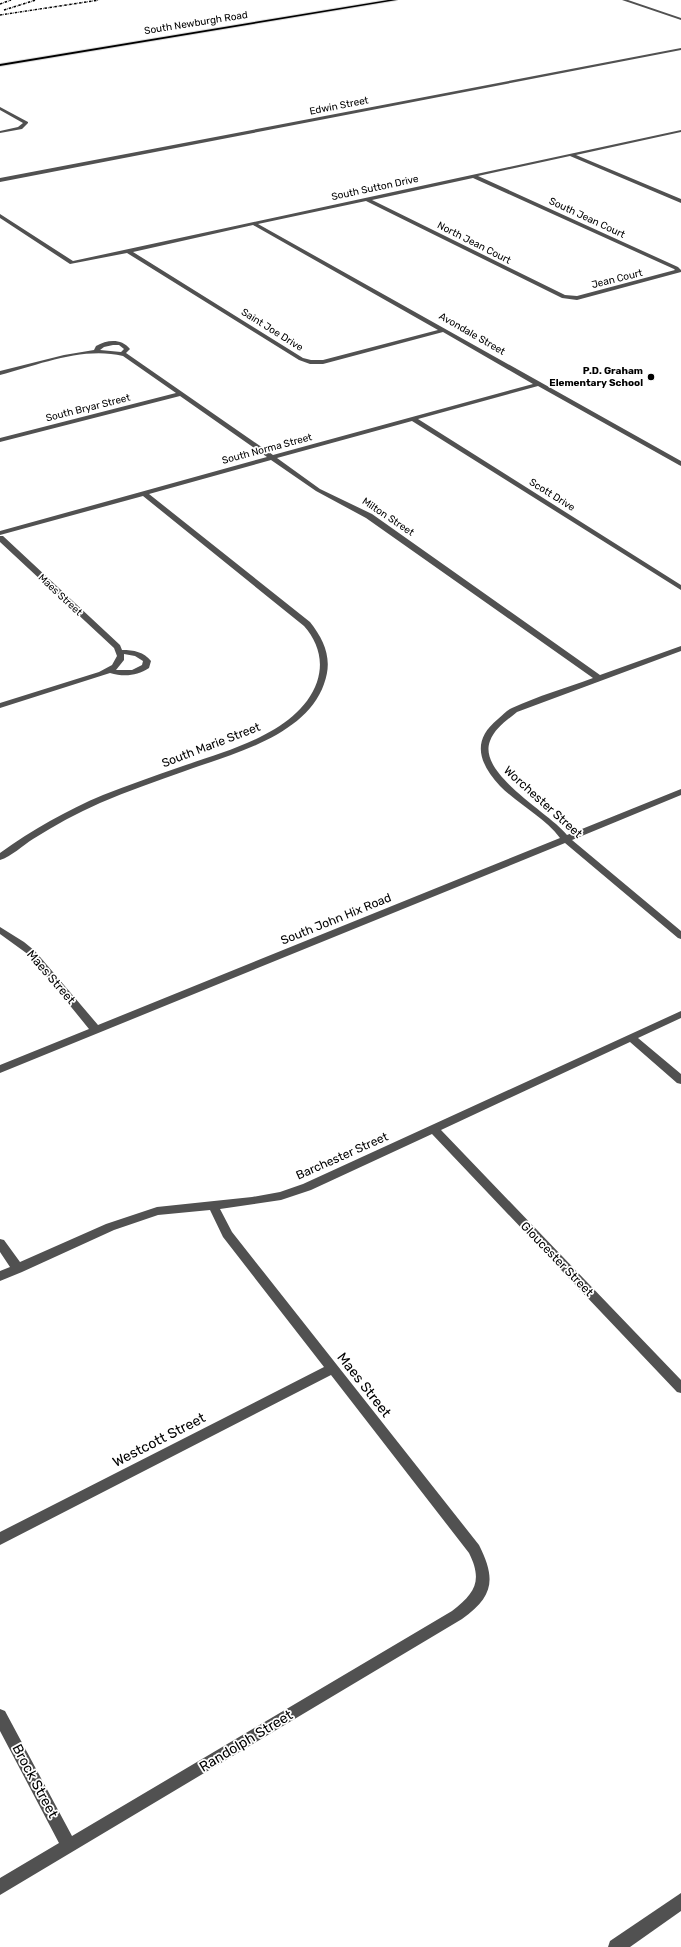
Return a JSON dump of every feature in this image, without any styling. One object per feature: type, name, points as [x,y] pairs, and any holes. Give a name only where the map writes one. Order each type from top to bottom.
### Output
[{"type":"main road","name":"South Newburgh Road","points":[[0,65],[395,0]]},
{"type":"street","points":[[624,0],[681,19]]},
{"type":"street","points":[[670,16],[681,14]]},
{"type":"street","name":"Edwin Street","points":[[0,180],[681,49]]},
{"type":"street","points":[[0,108],[26,123],[20,128],[0,132]]},
{"type":"street","name":"South Sutton Drive","points":[[0,216],[72,263],[681,131]]},
{"type":"street","points":[[667,134],[677,138]]},
{"type":"street","points":[[571,155],[681,201]]},
{"type":"street","name":"South Jean Court","points":[[473,176],[676,268],[679,271],[665,276]]},
{"type":"street","name":"North Jean Court","points":[[367,199],[561,296],[574,299]]},
{"type":"street","name":"Avondale Street","points":[[252,224],[445,330],[681,464]]},
{"type":"street","name":"Saint Joe Drive","points":[[128,251],[301,358],[310,362],[323,362],[445,330]]},
{"type":"street","name":"Jean Court","points":[[574,299],[665,276]]},
{"type":"street","points":[[0,373],[97,351],[98,347],[104,344],[116,342],[124,345],[128,349],[122,354]]},
{"type":"street","name":"Milton Street","points":[[97,351],[108,351],[122,354],[318,490],[369,516],[598,678]]},
{"type":"street","name":"South Norma Street","points":[[0,533],[539,384]]},
{"type":"street","name":"South Bryar Street","points":[[0,440],[181,394]]},
{"type":"street","name":"Scott Drive","points":[[413,419],[681,588]]},
{"type":"street","name":"South Marie Street","points":[[0,857],[45,828],[104,798],[264,738],[294,719],[308,706],[318,692],[323,681],[326,666],[324,652],[318,638],[307,624],[144,493]]},
{"type":"street","name":"Maes Street","points":[[0,538],[120,652]]},
{"type":"street","name":"Worchester Street","points":[[681,648],[514,710],[494,726],[484,747],[488,763],[498,781],[553,824],[566,839],[681,936]]},
{"type":"street","points":[[0,706],[110,671],[119,663],[120,652],[136,653],[143,656],[147,661],[146,666],[130,673],[110,671]]},
{"type":"street","name":"South John Hix Road","points":[[0,1069],[681,792]]},
{"type":"street","name":"Maes Street","points":[[0,930],[32,953],[96,1030]]},
{"type":"street","name":"Barchester Street","points":[[0,1276],[129,1220],[164,1210],[252,1201],[280,1196],[307,1187],[681,1014]]},
{"type":"street","points":[[631,1037],[681,1080]]},
{"type":"street","name":"Gloucester Street","points":[[434,1129],[681,1388]]},
{"type":"street","name":"Maes Street","points":[[213,1205],[227,1234],[474,1549],[480,1560],[483,1573],[482,1586]]},
{"type":"street","points":[[0,1243],[18,1269]]},
{"type":"street","name":"Westcott Street","points":[[0,1539],[332,1369]]},
{"type":"street","name":"Randolph Street","points":[[0,1887],[469,1608],[479,1596],[482,1586]]},
{"type":"street","name":"Brock Street","points":[[0,1716],[69,1846]]},
{"type":"street","points":[[616,1947],[681,1901]]},
{"type":"railway","points":[[0,4],[11,0]]},
{"type":"railway","points":[[4,10],[36,0]]},
{"type":"railway","points":[[0,15],[99,0]]},
{"type":"place","name":"P.D. Graham Elementary School","points":[[651,377]]}]
